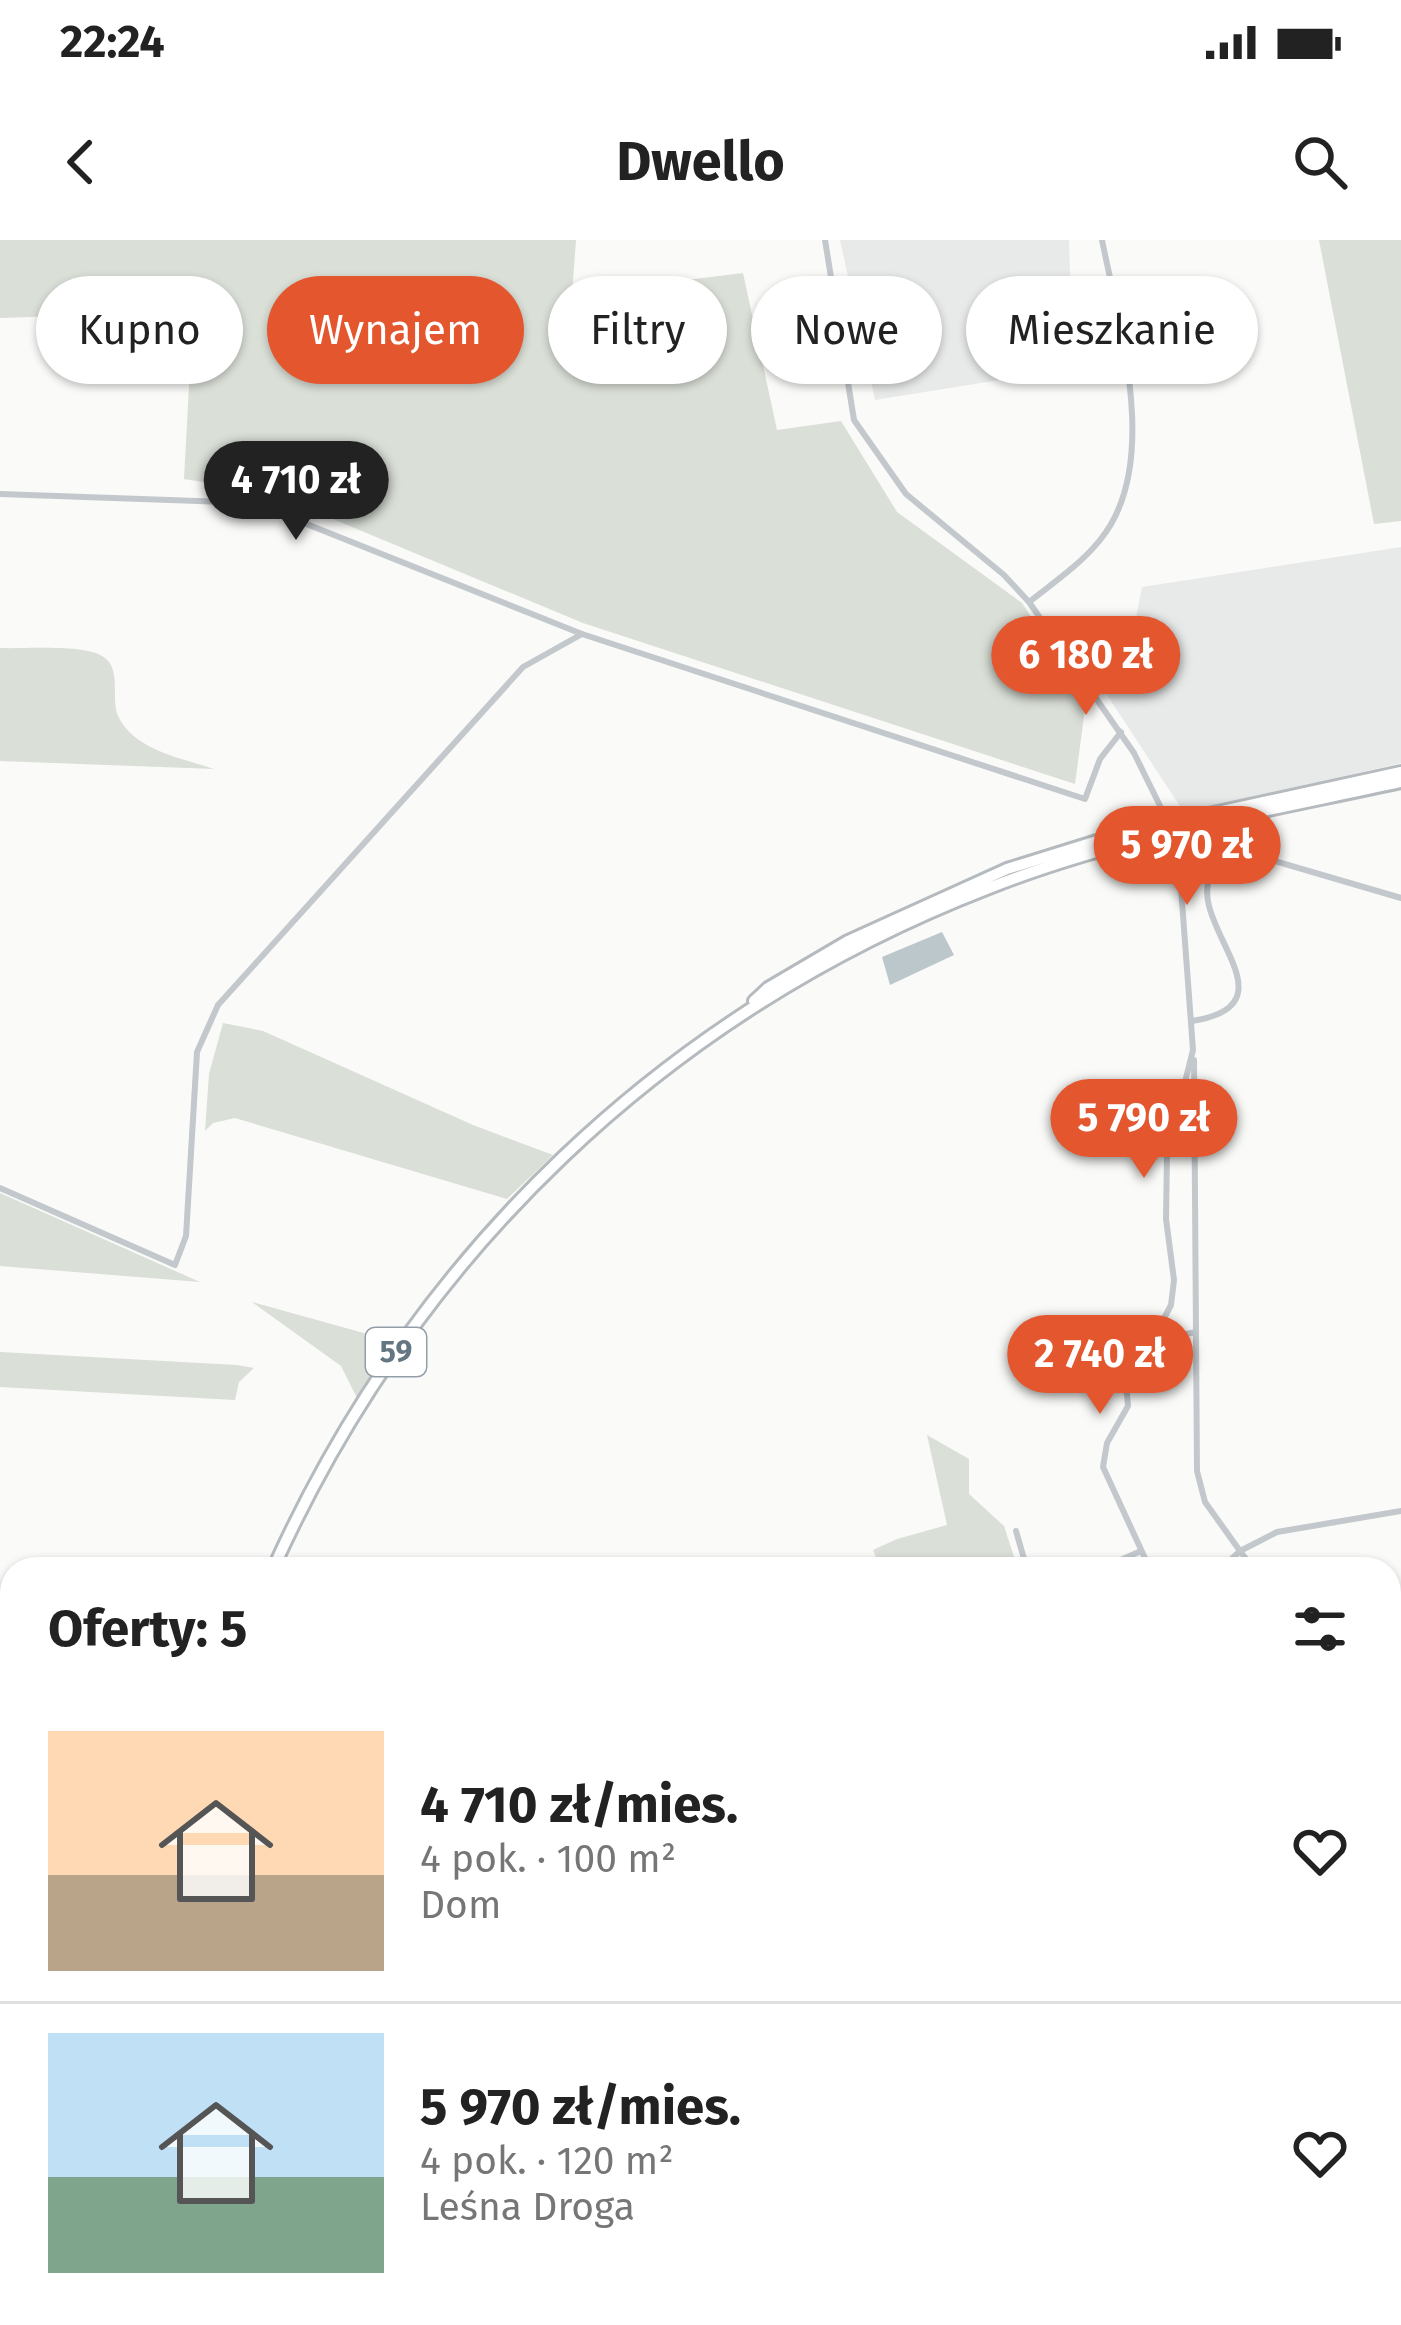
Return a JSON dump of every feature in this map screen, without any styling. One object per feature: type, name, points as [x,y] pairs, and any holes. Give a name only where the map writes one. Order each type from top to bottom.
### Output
[{"type":"main road","name":"59","points":[[280,1557],[328,1457],[386,1367],[503,1215],[617,1106],[736,1016],[884,934],[990,887],[1169,828],[1401,772]]},
{"type":"main road","name":"59","points":[[1169,828],[1401,782]]},
{"type":"street","points":[[825,240],[854,420],[907,494],[1004,575],[1029,602],[1148,775],[1169,828],[1181,888],[1196,1090],[1200,1490],[1245,1557]]},
{"type":"street","points":[[1029,602],[1103,537],[1131,466],[1134,424],[1102,240]]},
{"type":"street","points":[[0,494],[254,503],[582,634],[1085,799],[1100,759],[1121,732]]},
{"type":"street","points":[[0,1188],[175,1265],[185,1236],[197,1052],[218,1005],[523,667],[582,634]]},
{"type":"street","points":[[1192,1021],[1229,1011],[1236,998],[1236,968],[1207,903],[1209,875],[1220,861],[1238,854],[1254,855],[1401,898]]},
{"type":"street","points":[[1160,1326],[1171,1305],[1174,1280],[1166,1219],[1167,1154],[1193,1050]]},
{"type":"street","points":[[1144,1557],[1103,1467],[1107,1443],[1128,1406],[1123,1347],[1196,1332]]},
{"type":"street","points":[[1234,1557],[1277,1532],[1401,1511]]},
{"type":"street","points":[[1016,1531],[1024,1557]]},
{"type":"street","points":[[1126,1557],[1141,1550]]},
{"type":"shaded area","points":[[0,240],[576,240],[573,276],[548,276],[548,384],[727,384],[727,276],[719,276],[743,273],[751,310],[751,384],[767,384],[777,430],[841,421],[897,512],[1022,603],[1086,701],[1075,784],[583,623],[268,492],[184,479],[189,384],[243,384],[243,276],[36,276],[36,317],[0,318]]},
{"type":"shaded area","points":[[840,240],[1069,240],[1070,276],[966,276],[966,384],[974,384],[875,400],[872,384],[942,384],[942,276],[848,276]]},
{"type":"shaded area","points":[[1319,240],[1401,240],[1401,521],[1374,524]]},
{"type":"shaded area","points":[[1401,547],[1401,763],[1185,814],[1094,675],[1106,654],[1133,632],[1142,587]]},
{"type":"shaded area","points":[[0,648],[68,648],[102,656],[112,668],[116,709],[126,728],[147,745],[214,769],[0,761]]},
{"type":"shaded area","points":[[942,932],[954,955],[890,985],[882,957]]},
{"type":"shaded area","points":[[223,1023],[263,1031],[473,1125],[553,1155],[507,1199],[235,1118],[213,1123],[205,1131],[209,1074]]},
{"type":"shaded area","points":[[0,1193],[200,1282],[0,1266]]},
{"type":"shaded area","points":[[252,1302],[396,1342],[358,1400],[341,1366]]},
{"type":"shaded area","points":[[0,1352],[254,1368],[239,1382],[235,1400],[0,1387]]},
{"type":"shaded area","points":[[927,1435],[969,1459],[969,1494],[1004,1526],[1014,1557],[876,1557],[873,1550],[947,1525]]}]
